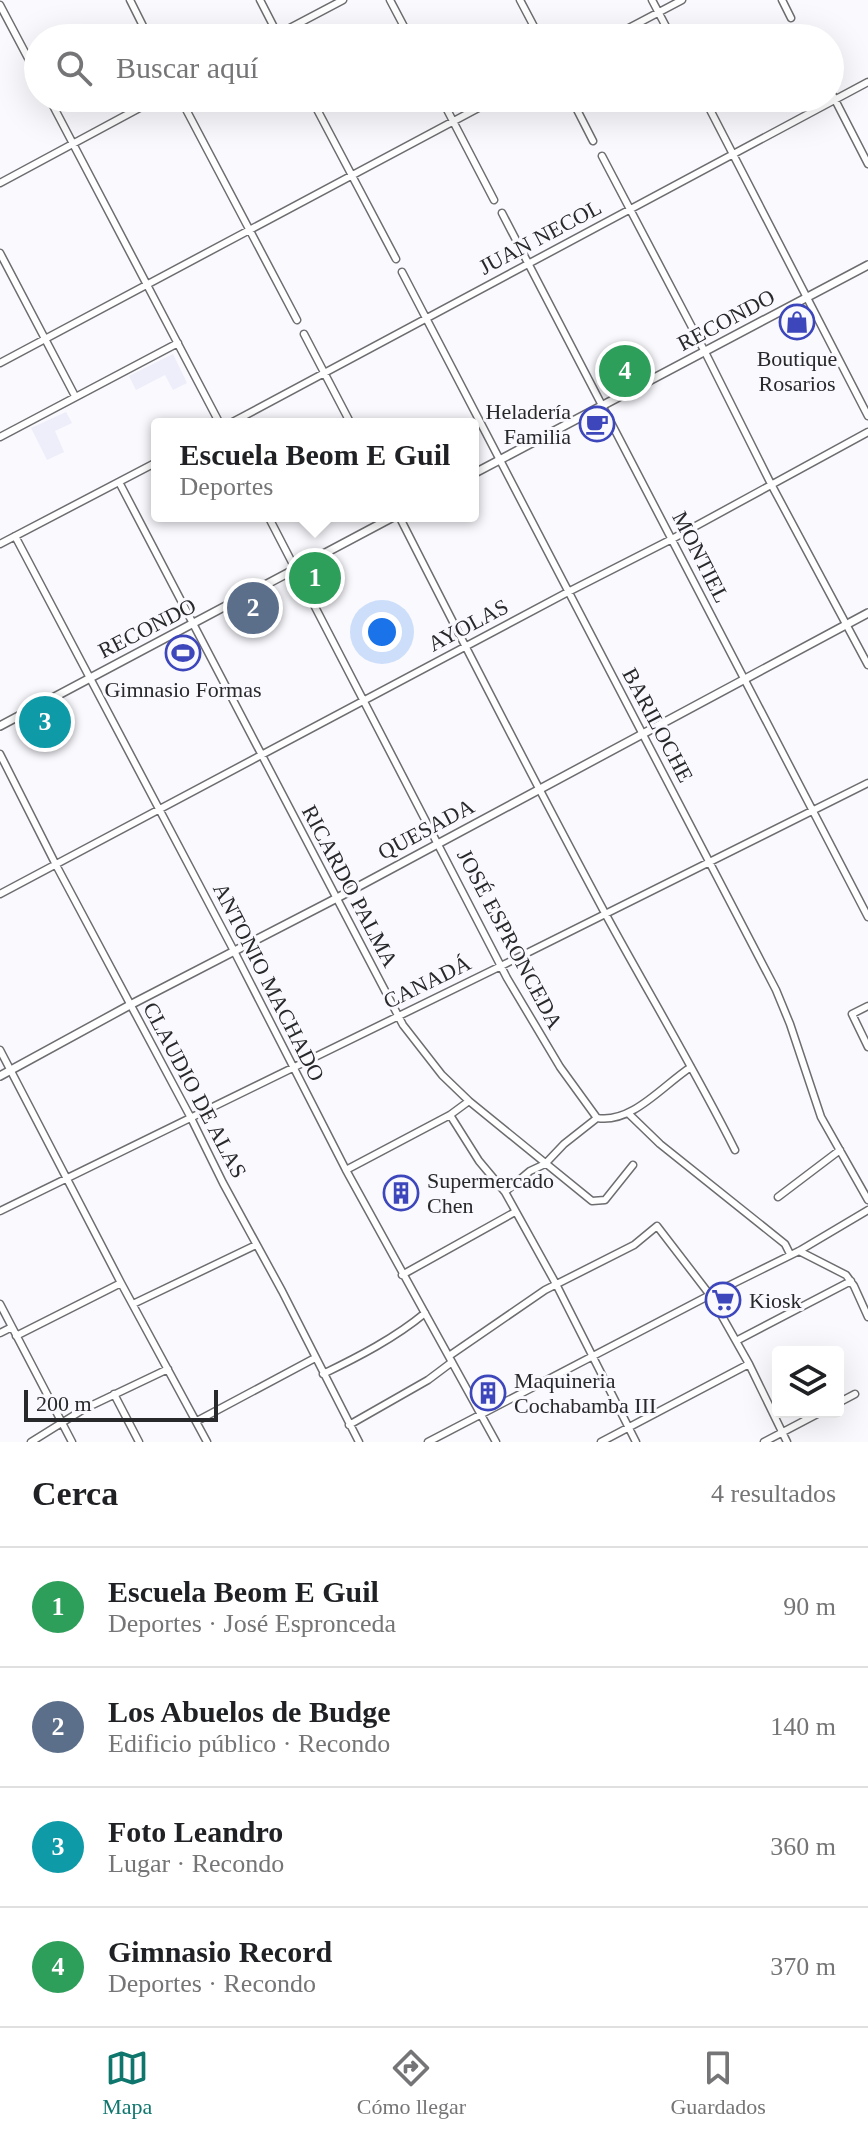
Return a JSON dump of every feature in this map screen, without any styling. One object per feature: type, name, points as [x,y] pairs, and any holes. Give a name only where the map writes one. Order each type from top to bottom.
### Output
[{"type":"street","points":[[130,0],[142,24]]},
{"type":"street","points":[[260,0],[270,24]]},
{"type":"street","points":[[300,24],[343,0]]},
{"type":"street","points":[[390,0],[403,24]]},
{"type":"street","points":[[520,0],[533,24]]},
{"type":"street","points":[[652,0],[665,24]]},
{"type":"street","points":[[636,24],[682,0]]},
{"type":"street","points":[[782,0],[791,18]]},
{"type":"street","points":[[0,2],[24,49]]},
{"type":"street","name":"JUAN NECOL","points":[[844,94],[868,82]]},
{"type":"street","points":[[57,112],[217,418]]},
{"type":"street","points":[[0,183],[132,112]]},
{"type":"street","points":[[187,112],[297,320]]},
{"type":"street","points":[[318,112],[396,259]]},
{"type":"street","points":[[448,112],[494,200]]},
{"type":"street","points":[[0,363],[470,112]]},
{"type":"street","points":[[578,112],[593,141]]},
{"type":"street","points":[[712,112],[868,416]]},
{"type":"street","name":"JUAN NECOL","points":[[240,418],[810,112]]},
{"type":"street","points":[[841,112],[868,164]]},
{"type":"street","points":[[602,156],[868,665]]},
{"type":"street","name":"MONTIEL","points":[[502,213],[744,680],[866,906],[868,917]]},
{"type":"street","points":[[0,253],[75,396]]},
{"type":"street","name":"RECONDO","points":[[479,471],[868,265]]},
{"type":"street","name":"BARILOCHE","points":[[402,272],[781,1002],[821,1117],[868,1200]]},
{"type":"street","points":[[304,334],[348,418]]},
{"type":"street","points":[[0,437],[178,343]]},
{"type":"street","name":"AYOLAS","points":[[0,894],[868,432]]},
{"type":"street","points":[[0,544],[151,465]]},
{"type":"street","name":"RICARDO PALMA","points":[[119,482],[398,1016],[442,1075],[469,1101],[592,1201],[605,1200],[633,1165]]},
{"type":"street","name":"JOSÉ ESPRONCEDA","points":[[271,522],[501,966],[554,1057],[597,1118]]},
{"type":"street","name":"RECONDO","points":[[0,726],[385,522]]},
{"type":"street","points":[[400,522],[539,790],[735,1150]]},
{"type":"street","name":"ANTONIO MACHADO","points":[[15,536],[346,1170],[496,1442]]},
{"type":"street","name":"QUESADA","points":[[0,1076],[868,613]]},
{"type":"street","name":"CLAUDIO DE ALAS","points":[[0,754],[359,1442]]},
{"type":"street","name":"CANADÁ","points":[[0,1211],[868,783]]},
{"type":"street","points":[[868,1006],[852,1014],[868,1047]]},
{"type":"street","points":[[0,1050],[207,1442]]},
{"type":"street","points":[[505,1192],[530,1171],[545,1164],[597,1118],[629,1114],[691,1067]]},
{"type":"street","points":[[346,1170],[450,1115],[469,1101]]},
{"type":"street","points":[[629,1114],[660,1144],[785,1244],[790,1254]]},
{"type":"street","points":[[450,1115],[479,1161],[505,1192],[556,1284],[636,1442]]},
{"type":"street","points":[[778,1197],[840,1150]]},
{"type":"street","points":[[428,1442],[799,1251],[868,1210]]},
{"type":"street","points":[[402,1275],[515,1212]]},
{"type":"street","points":[[349,1425],[428,1380],[498,1321],[556,1284],[634,1245],[657,1226],[710,1295],[749,1364],[787,1442]]},
{"type":"street","points":[[133,1304],[256,1245]]},
{"type":"street","points":[[799,1251],[840,1271],[851,1281],[868,1317]]},
{"type":"street","points":[[736,1341],[851,1281]]},
{"type":"street","points":[[16,1336],[121,1283]]},
{"type":"street","points":[[0,1304],[72,1442]]},
{"type":"street","points":[[323,1374],[355,1359],[425,1313]]},
{"type":"street","points":[[0,1333],[12,1327]]},
{"type":"street","points":[[197,1421],[315,1358]]},
{"type":"street","points":[[601,1442],[749,1364]]},
{"type":"street","points":[[31,1442],[114,1394],[168,1369]]},
{"type":"street","points":[[114,1394],[139,1442]]},
{"type":"street","points":[[844,1400],[855,1394]]},
{"type":"street","points":[[764,1442],[810,1418]]},
{"type":"shaded area","points":[[173,354],[187,383],[173,390],[165,375],[136,390],[129,376]]},
{"type":"shaded area","points":[[66,412],[72,423],[55,431],[64,452],[47,460],[31,428]]},
{"type":"place","name":"Boutique Rosarios","points":[[797,322]]},
{"type":"place","name":"Gimnasio Record","points":[[625,371]]},
{"type":"place","name":"Heladería Familia","points":[[597,424]]},
{"type":"place","name":"Escuela Beom E Guil","points":[[315,578]]},
{"type":"place","name":"Los Abuelos de Budge","points":[[253,608]]},
{"type":"place","name":"Gimnasio Formas","points":[[183,653]]},
{"type":"place","name":"Foto Leandro","points":[[45,722]]},
{"type":"place","name":"Supermercado Chen","points":[[401,1193]]},
{"type":"place","name":"Kiosk","points":[[723,1300]]},
{"type":"place","name":"Maquineria Cochabamba III","points":[[488,1393]]}]
